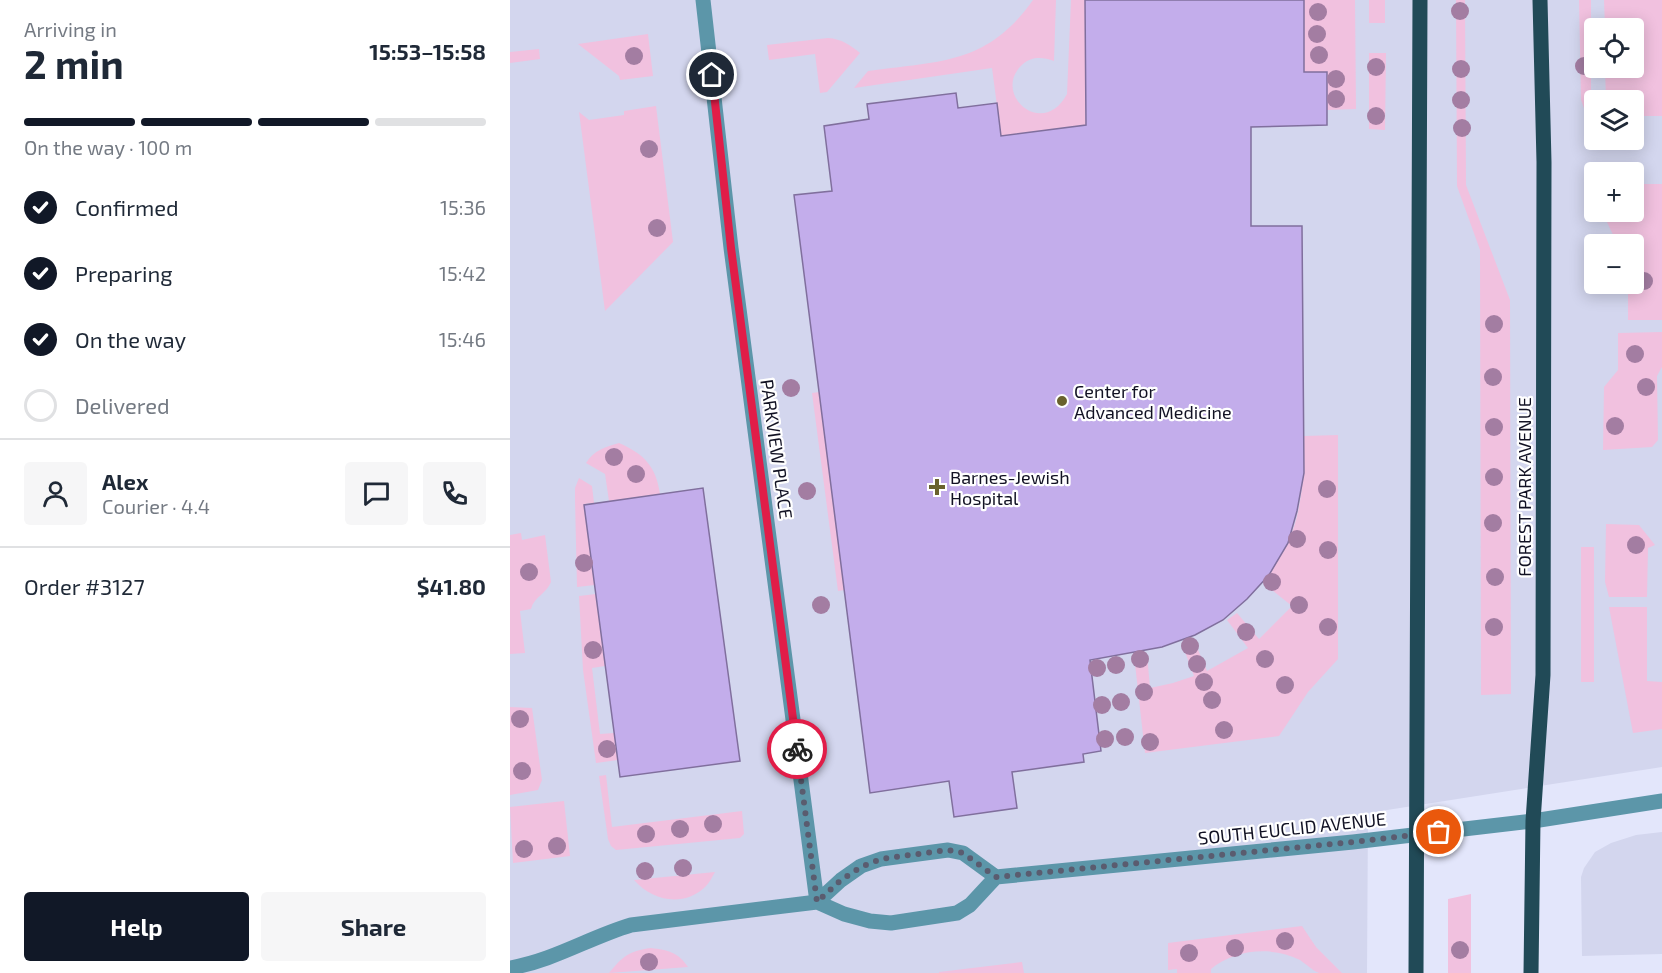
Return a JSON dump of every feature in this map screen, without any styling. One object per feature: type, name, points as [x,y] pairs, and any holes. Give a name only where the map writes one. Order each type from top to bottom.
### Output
[{"type":"main road","points":[[1416,973],[1420,0]]},
{"type":"main road","name":"FOREST PARK AVENUE","points":[[1531,973],[1533,821],[1544,665],[1544,162],[1540,0]]},
{"type":"street","name":"PARKVIEW PLACE","points":[[704,0],[731,248],[817,902]]},
{"type":"street","name":"SOUTH EUCLID AVENUE","points":[[996,877],[1415,835],[1533,821],[1662,801]]},
{"type":"street","points":[[510,968],[549,959],[609,932],[631,925],[817,902],[844,914],[870,921],[891,923],[957,913],[970,905],[996,877],[963,853],[948,850],[881,859],[861,867],[841,880],[817,902]]},
{"type":"shaded area","name":"Barnes-Jewish Hospital","points":[[510,0],[1662,0],[1662,767],[1368,813],[1367,973],[510,973]]},
{"type":"shaded area","points":[[1033,0],[1056,0],[1054,61],[1038,58],[1023,64],[1014,76],[1013,87],[1016,98],[1024,107],[1034,112],[1045,113],[1057,107],[1067,94],[1071,0],[1085,0],[1086,125],[1001,136],[992,68],[854,88],[868,71],[940,61],[980,48],[998,37],[1016,21]]},
{"type":"shaded area","points":[[1304,0],[1355,0],[1356,109],[1327,110],[1304,72]]},
{"type":"shaded area","points":[[1369,0],[1385,0],[1385,23],[1369,23]]},
{"type":"shaded area","points":[[1456,0],[1465,0],[1466,185],[1510,300],[1511,694],[1481,695],[1480,250],[1457,186]]},
{"type":"shaded area","points":[[1579,0],[1591,0],[1591,18],[1584,18],[1584,78],[1591,78],[1591,90],[1584,90],[1584,108],[1581,100]]},
{"type":"shaded area","points":[[1604,0],[1662,0],[1662,116],[1644,116],[1644,90],[1606,90],[1605,78],[1644,78],[1644,18],[1605,18]]},
{"type":"shaded area","points":[[648,34],[653,76],[620,80],[619,76],[578,44]]},
{"type":"shaded area","points":[[828,38],[846,43],[860,53],[827,92],[820,93],[815,54],[769,60],[767,45]]},
{"type":"shaded area","points":[[539,49],[540,59],[510,63],[510,52]]},
{"type":"shaded area","points":[[1369,53],[1386,53],[1385,130],[1369,129]]},
{"type":"shaded area","points":[[656,106],[673,242],[605,311],[579,112],[589,120],[624,115],[624,111]]},
{"type":"shaded area","points":[[1644,184],[1662,184],[1662,320],[1628,320],[1628,294],[1644,294],[1644,234],[1612,234],[1607,222],[1644,222]]},
{"type":"shaded area","points":[[1662,332],[1662,367],[1657,376],[1658,440],[1652,447],[1603,450],[1604,387],[1618,370],[1618,333]]},
{"type":"shaded area","points":[[819,392],[845,590],[838,591],[812,393]]},
{"type":"shaded area","points":[[1338,435],[1338,659],[1308,692],[1279,736],[1145,753],[1134,655],[1147,654],[1150,688],[1173,683],[1194,676],[1182,644],[1193,638],[1207,671],[1248,648],[1227,620],[1237,613],[1259,639],[1292,606],[1262,582],[1285,547],[1297,517],[1303,476],[1304,436]]},
{"type":"shaded area","points":[[619,443],[642,457],[652,468],[660,494],[609,501],[605,474],[586,463],[596,452]]},
{"type":"shaded area","points":[[579,478],[592,486],[594,503],[584,504],[595,585],[577,587],[575,488]]},
{"type":"shaded area","points":[[1606,524],[1639,525],[1655,545],[1648,548],[1647,597],[1609,597],[1605,582]]},
{"type":"shaded area","points":[[521,533],[522,540],[545,535],[551,582],[531,609],[520,611],[525,653],[510,654],[510,535]]},
{"type":"shaded area","points":[[1581,547],[1594,547],[1594,682],[1581,682]]},
{"type":"shaded area","points":[[596,594],[605,666],[592,668],[600,734],[614,733],[618,760],[596,763],[583,670],[579,596]]},
{"type":"shaded area","points":[[1609,607],[1647,607],[1647,681],[1662,682],[1662,729],[1633,733]]},
{"type":"shaded area","points":[[510,707],[532,708],[542,780],[538,790],[510,795]]},
{"type":"shaded area","points":[[606,775],[612,827],[742,811],[744,834],[740,838],[616,850],[608,839],[599,776]]},
{"type":"shaded area","points":[[564,801],[570,856],[513,863],[510,807]]},
{"type":"shaded area","points":[[1662,832],[1662,954],[1582,956],[1581,877],[1584,868],[1595,852],[1611,843],[1636,835]]},
{"type":"shaded area","points":[[715,872],[704,888],[696,894],[677,899],[659,897],[641,887],[634,880]]},
{"type":"shaded area","points":[[1471,894],[1471,973],[1448,973],[1448,899]]},
{"type":"shaded area","points":[[1302,926],[1316,947],[1342,973],[1319,973],[1300,960],[1266,951],[1231,957],[1211,969],[1211,973],[1177,973],[1177,969],[1168,970],[1168,943]]},
{"type":"shaded area","points":[[651,948],[672,953],[688,967],[609,973],[627,955]]},
{"type":"shaded area","points":[[1022,962],[1024,973],[939,973],[939,972]]},
{"type":"building","name":"Center for Advanced Medicine","points":[[1085,0],[1304,0],[1304,72],[1327,72],[1327,125],[1251,127],[1251,226],[1302,226],[1304,473],[1288,543],[1269,575],[1223,620],[1195,635],[1162,647],[1090,660],[1101,751],[1083,754],[1084,762],[1012,772],[1017,808],[954,817],[949,781],[870,793],[794,195],[832,191],[824,126],[869,119],[867,104],[956,93],[958,108],[997,103],[1001,136],[1086,125]]},
{"type":"building","points":[[703,488],[740,761],[620,777],[584,505]]},
{"type":"way so far","points":[[797,749],[817,902],[841,880],[861,867],[881,859],[948,850],[963,853],[996,877],[1439,832]]},
{"type":"place","name":"Center for Advanced Medicine","points":[[1062,401]]},
{"type":"place","name":"Barnes-Jewish Hospital","points":[[937,487]]},
{"type":"route","points":[[712,75],[731,248],[797,749]]}]
